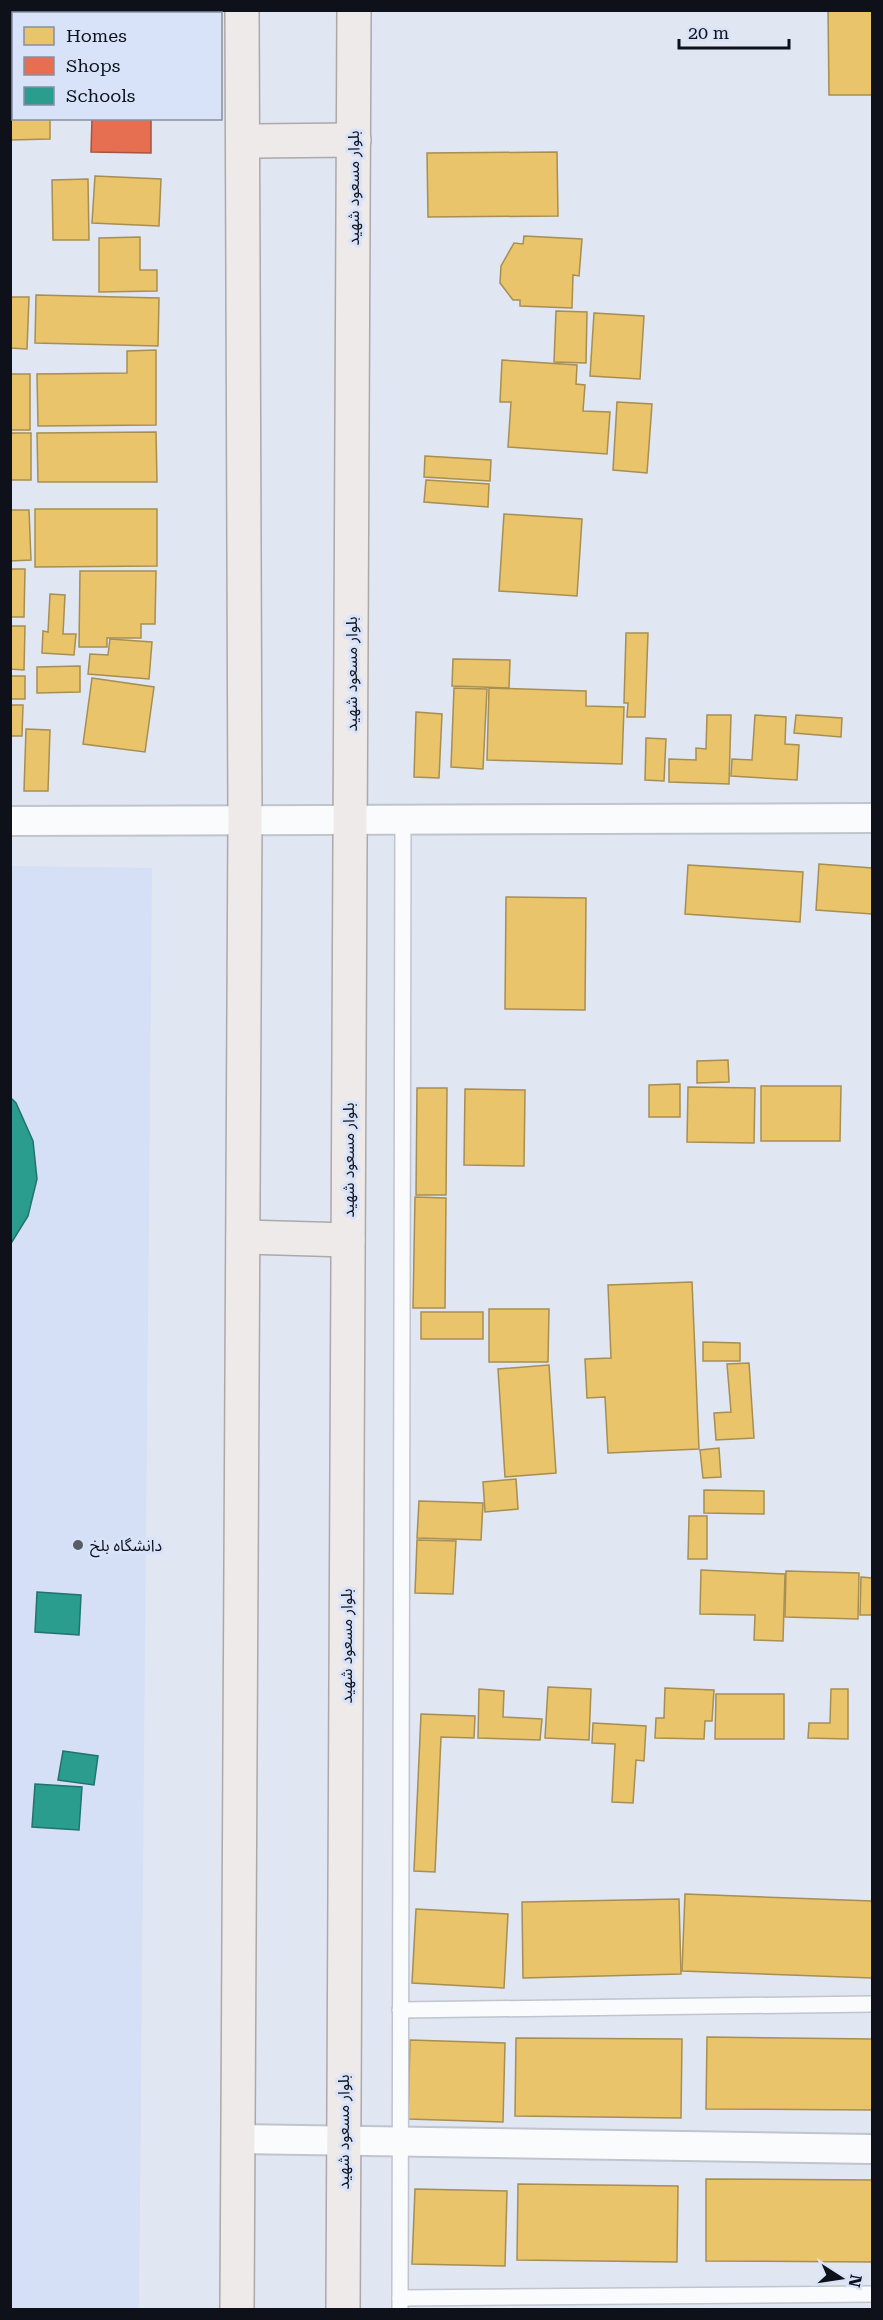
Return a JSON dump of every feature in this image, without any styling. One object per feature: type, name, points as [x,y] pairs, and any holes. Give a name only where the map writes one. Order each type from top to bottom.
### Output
[{"type":"main road","points":[[237,2310],[245,821],[242,10]]},
{"type":"main road","name":"بلوار مسعود شهید","points":[[343,2310],[354,10]]},
{"type":"main road","points":[[243,141],[354,140]]},
{"type":"main road","points":[[243,1237],[348,1240]]},
{"type":"street","points":[[10,821],[245,821],[350,818],[873,818]]},
{"type":"street","points":[[238,2139],[873,2149]]},
{"type":"lane","points":[[403,818],[400,2304],[873,2294]]},
{"type":"lane","points":[[400,2010],[873,2004]]},
{"type":"shaded area","name":"دانشگاه بلخ","points":[[11,866],[152,868],[139,2309],[11,2310]]},
{"type":"building: Homes","points":[[828,10],[872,10],[872,95],[829,95]]},
{"type":"building: Homes","points":[[10,115],[12,115],[12,120],[50,120],[50,139],[10,140]]},
{"type":"building: Homes","points":[[557,152],[558,216],[428,217],[427,153]]},
{"type":"building: Homes","points":[[95,176],[161,179],[159,226],[92,223]]},
{"type":"building: Homes","points":[[88,179],[89,240],[53,240],[52,180]]},
{"type":"building: Homes","points":[[524,236],[582,239],[579,276],[573,275],[572,308],[520,306],[520,300],[513,300],[500,283],[501,266],[514,243],[523,244]]},
{"type":"building: Homes","points":[[140,237],[140,270],[157,270],[157,291],[99,292],[99,238]]},
{"type":"building: Homes","points":[[36,295],[159,298],[158,346],[35,343]]},
{"type":"building: Homes","points":[[10,297],[29,297],[27,349],[10,348]]},
{"type":"building: Homes","points":[[556,311],[587,312],[586,363],[554,362]]},
{"type":"building: Homes","points":[[594,313],[644,316],[640,379],[590,376]]},
{"type":"building: Homes","points":[[156,350],[156,425],[38,426],[37,374],[127,373],[127,351]]},
{"type":"building: Homes","points":[[502,360],[577,365],[576,384],[585,385],[583,411],[610,412],[607,454],[508,447],[511,402],[500,402]]},
{"type":"building: Homes","points":[[10,374],[30,374],[30,430],[10,430]]},
{"type":"building: Homes","points":[[617,402],[652,404],[647,473],[613,470]]},
{"type":"building: Homes","points":[[156,432],[157,482],[38,482],[37,433]]},
{"type":"building: Homes","points":[[10,433],[31,433],[31,480],[10,480]]},
{"type":"building: Homes","points":[[425,456],[491,460],[490,481],[424,477]]},
{"type":"building: Homes","points":[[426,480],[489,484],[488,507],[424,502]]},
{"type":"building: Homes","points":[[35,509],[157,509],[157,566],[35,567]]},
{"type":"building: Homes","points":[[10,510],[29,510],[31,560],[10,561]]},
{"type":"building: Homes","points":[[504,514],[582,519],[577,596],[499,591]]},
{"type":"building: Homes","points":[[10,569],[25,569],[24,617],[10,617]]},
{"type":"building: Homes","points":[[80,571],[156,571],[155,624],[141,624],[141,638],[107,638],[107,647],[79,647]]},
{"type":"building: Homes","points":[[50,594],[65,595],[63,634],[76,634],[74,655],[42,653],[43,631],[48,632]]},
{"type":"building: Homes","points":[[10,626],[25,626],[24,670],[10,669]]},
{"type":"building: Homes","points":[[626,633],[648,633],[645,717],[627,717],[628,703],[624,703]]},
{"type":"building: Homes","points":[[110,639],[152,642],[149,679],[88,674],[90,654],[108,655]]},
{"type":"building: Homes","points":[[453,659],[510,660],[509,688],[452,686]]},
{"type":"building: Homes","points":[[80,666],[80,692],[37,693],[37,667]]},
{"type":"building: Homes","points":[[10,676],[25,676],[25,699],[10,699]]},
{"type":"building: Homes","points":[[92,678],[154,687],[145,752],[83,744]]},
{"type":"building: Homes","points":[[454,688],[487,689],[483,769],[451,767]]},
{"type":"building: Homes","points":[[489,688],[586,691],[586,706],[624,707],[622,764],[487,760]]},
{"type":"building: Homes","points":[[10,705],[23,705],[22,736],[10,736]]},
{"type":"building: Homes","points":[[416,712],[442,714],[439,778],[414,777]]},
{"type":"building: Homes","points":[[707,715],[731,715],[729,784],[669,782],[669,759],[696,760],[696,748],[706,749]]},
{"type":"building: Homes","points":[[755,715],[786,717],[785,744],[799,745],[797,780],[731,776],[732,759],[752,760]]},
{"type":"building: Homes","points":[[796,715],[842,718],[841,737],[794,733]]},
{"type":"building: Homes","points":[[26,729],[50,730],[48,791],[24,791]]},
{"type":"building: Homes","points":[[646,738],[666,739],[664,781],[645,780]]},
{"type":"building: Homes","points":[[819,864],[872,868],[872,914],[816,910]]},
{"type":"building: Homes","points":[[688,865],[803,872],[800,922],[685,914]]},
{"type":"building: Homes","points":[[506,897],[586,898],[585,1010],[505,1009]]},
{"type":"building: Homes","points":[[728,1060],[729,1082],[697,1083],[697,1061]]},
{"type":"building: Homes","points":[[680,1084],[680,1117],[649,1117],[649,1085]]},
{"type":"building: Homes","points":[[761,1086],[841,1086],[840,1141],[761,1141]]},
{"type":"building: Homes","points":[[688,1087],[755,1088],[754,1143],[687,1142]]},
{"type":"building: Homes","points":[[417,1088],[447,1088],[446,1195],[416,1195]]},
{"type":"building: Homes","points":[[465,1089],[525,1090],[524,1166],[464,1165]]},
{"type":"building: Homes","points":[[415,1197],[446,1198],[445,1308],[413,1308]]},
{"type":"building: Homes","points":[[692,1282],[699,1449],[608,1453],[605,1397],[587,1398],[585,1359],[611,1358],[608,1285]]},
{"type":"building: Homes","points":[[489,1309],[549,1309],[548,1362],[489,1362]]},
{"type":"building: Homes","points":[[421,1312],[483,1312],[483,1339],[421,1339]]},
{"type":"building: Homes","points":[[703,1342],[740,1343],[740,1361],[703,1361]]},
{"type":"building: Homes","points":[[749,1363],[754,1438],[716,1440],[714,1413],[731,1412],[727,1364]]},
{"type":"building: Homes","points":[[549,1365],[556,1473],[505,1477],[498,1369]]},
{"type":"building: Homes","points":[[719,1448],[721,1477],[703,1478],[700,1450]]},
{"type":"building: Homes","points":[[516,1479],[518,1509],[485,1512],[483,1482]]},
{"type":"building: Homes","points":[[704,1490],[764,1491],[764,1514],[704,1513]]},
{"type":"building: Homes","points":[[419,1501],[483,1503],[481,1540],[417,1538]]},
{"type":"building: Homes","points":[[689,1516],[707,1516],[707,1559],[688,1559]]},
{"type":"building: Homes","points":[[417,1540],[456,1541],[453,1594],[415,1593]]},
{"type":"building: Homes","points":[[701,1570],[785,1574],[783,1641],[754,1640],[755,1615],[700,1614]]},
{"type":"building: Homes","points":[[786,1571],[859,1573],[858,1619],[785,1617]]},
{"type":"building: Homes","points":[[861,1577],[872,1578],[872,1615],[860,1615]]},
{"type":"building: Homes","points":[[548,1687],[591,1689],[589,1740],[545,1738]]},
{"type":"building: Homes","points":[[665,1688],[714,1690],[712,1721],[705,1721],[704,1739],[655,1738],[656,1718],[664,1718]]},
{"type":"building: Homes","points":[[479,1689],[504,1691],[503,1717],[542,1719],[540,1740],[478,1738]]},
{"type":"building: Homes","points":[[831,1689],[848,1689],[848,1739],[808,1738],[809,1723],[830,1723]]},
{"type":"building: Homes","points":[[716,1694],[784,1694],[784,1739],[715,1739]]},
{"type":"building: Homes","points":[[421,1714],[475,1716],[474,1738],[441,1737],[435,1872],[414,1871]]},
{"type":"building: Homes","points":[[593,1723],[646,1726],[644,1761],[636,1760],[633,1803],[612,1802],[615,1744],[592,1743]]},
{"type":"building: Homes","points":[[685,1894],[872,1901],[872,1978],[682,1971]]},
{"type":"building: Homes","points":[[679,1899],[681,1974],[523,1978],[522,1902]]},
{"type":"building: Homes","points":[[416,1909],[508,1914],[504,1988],[412,1983]]},
{"type":"building: Homes","points":[[707,2037],[872,2039],[872,2110],[706,2109]]},
{"type":"building: Homes","points":[[516,2038],[682,2039],[681,2118],[515,2116]]},
{"type":"building: Homes","points":[[410,2040],[505,2043],[503,2122],[408,2119]]},
{"type":"building: Homes","points":[[706,2179],[872,2180],[872,2262],[706,2261]]},
{"type":"building: Homes","points":[[518,2184],[678,2186],[677,2262],[517,2260]]},
{"type":"building: Homes","points":[[415,2189],[507,2191],[505,2266],[412,2264]]},
{"type":"building: Shops","points":[[93,10],[152,10],[152,12],[93,12]]},
{"type":"building: Shops","points":[[92,120],[151,120],[151,153],[91,152]]},
{"type":"building: Schools","points":[[10,1097],[16,1103],[33,1141],[37,1179],[28,1216],[10,1245]]},
{"type":"building: Schools","points":[[37,1592],[81,1595],[79,1635],[35,1632]]},
{"type":"building: Schools","points":[[63,1751],[98,1756],[94,1785],[58,1780]]},
{"type":"building: Schools","points":[[35,1784],[82,1787],[79,1830],[32,1827]]},
{"type":"place","name":"دانشگاه بلخ","points":[[78,1545]]}]
